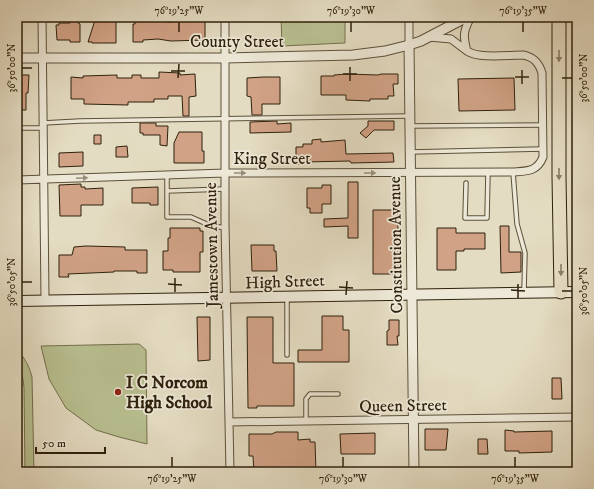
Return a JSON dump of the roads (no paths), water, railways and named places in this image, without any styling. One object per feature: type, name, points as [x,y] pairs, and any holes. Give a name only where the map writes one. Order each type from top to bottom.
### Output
[{"type":"highway","points":[[559,17],[561,292]]},
{"type":"main road","name":"High Street","points":[[17,301],[577,292]]},
{"type":"street","points":[[42,17],[45,300]]},
{"type":"street","name":"Jamestown Avenue","points":[[225,17],[225,228],[230,472]]},
{"type":"street","name":"Constitution Avenue","points":[[409,17],[414,472]]},
{"type":"street","name":"County Street","points":[[17,58],[224,58],[353,55],[384,51],[409,45],[429,37],[467,17]]},
{"type":"street","points":[[467,51],[464,37],[465,27],[471,17]]},
{"type":"street","points":[[429,37],[451,39],[471,53],[480,55],[523,55],[530,56],[538,62],[542,73],[543,149]]},
{"type":"street","name":"King Street","points":[[17,180],[225,172],[513,172],[528,171],[541,164],[543,149]]},
{"type":"street","name":"Queen Street","points":[[229,422],[577,417]]},
{"type":"lane","points":[[17,128],[88,121],[409,116]]},
{"type":"lane","points":[[409,126],[543,125]]},
{"type":"lane","points":[[410,152],[543,149]]},
{"type":"lane","points":[[466,184],[465,218],[487,218],[488,172]]},
{"type":"lane","points":[[513,172],[517,224],[525,253],[524,292]]},
{"type":"lane","points":[[167,175],[167,217],[191,216],[209,225],[225,228]]},
{"type":"lane","points":[[167,191],[225,189]]},
{"type":"lane","points":[[287,297],[287,355]]},
{"type":"lane","points":[[306,421],[306,399],[310,394],[338,394]]},
{"type":"place","name":"I C Norcom High School","points":[[118,392]]}]
